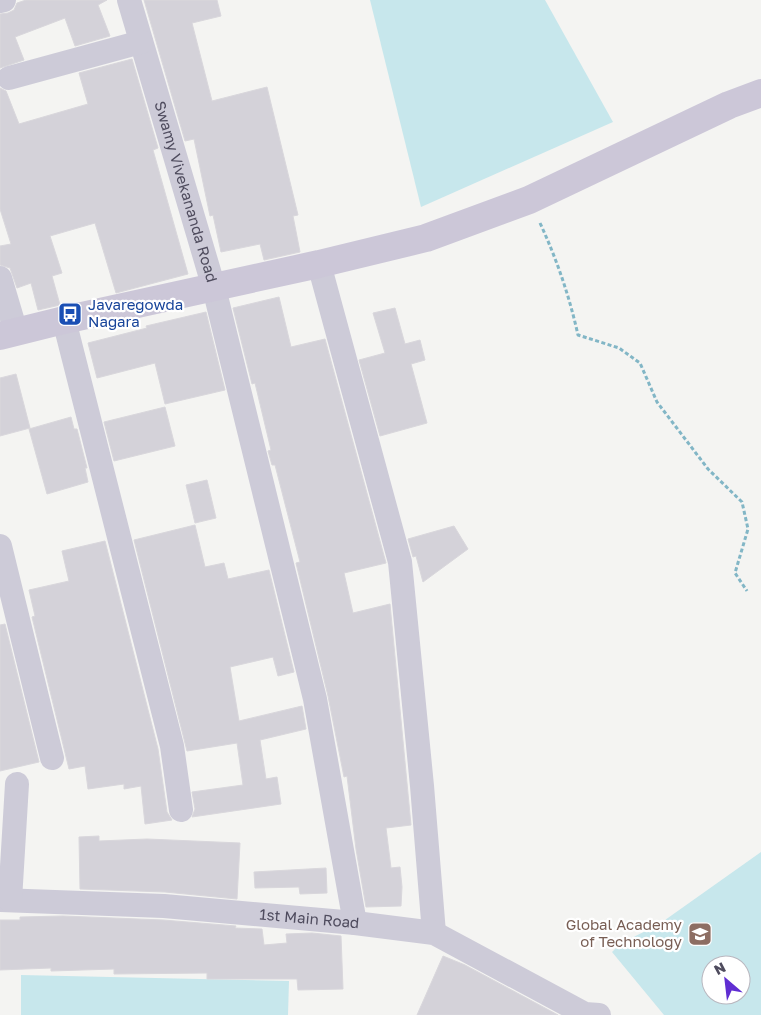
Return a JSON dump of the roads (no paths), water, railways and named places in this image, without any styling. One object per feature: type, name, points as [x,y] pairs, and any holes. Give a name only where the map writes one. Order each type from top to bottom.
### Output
[{"type":"street","points":[[0,1],[4,0]]},
{"type":"street","name":"Swamy Vivekananda Road","points":[[8,334],[214,288],[128,0]]},
{"type":"street","points":[[9,78],[141,42]]},
{"type":"street","points":[[355,923],[315,699],[214,288],[426,238],[529,200],[729,105],[761,93]]},
{"type":"street","points":[[318,264],[400,562],[434,933]]},
{"type":"street","points":[[0,278],[8,334]]},
{"type":"street","points":[[64,320],[172,746],[181,810]]},
{"type":"street","points":[[0,546],[52,758]]},
{"type":"street","points":[[5,900],[17,784]]},
{"type":"street","name":"1st Main Road","points":[[5,900],[164,906],[355,923],[434,933],[586,1014],[599,1015]]},
{"type":"place","name":"Javaregowda Nagara","points":[[70,314]]},
{"type":"place","name":"Global Academy of Technology","points":[[700,934]]}]
